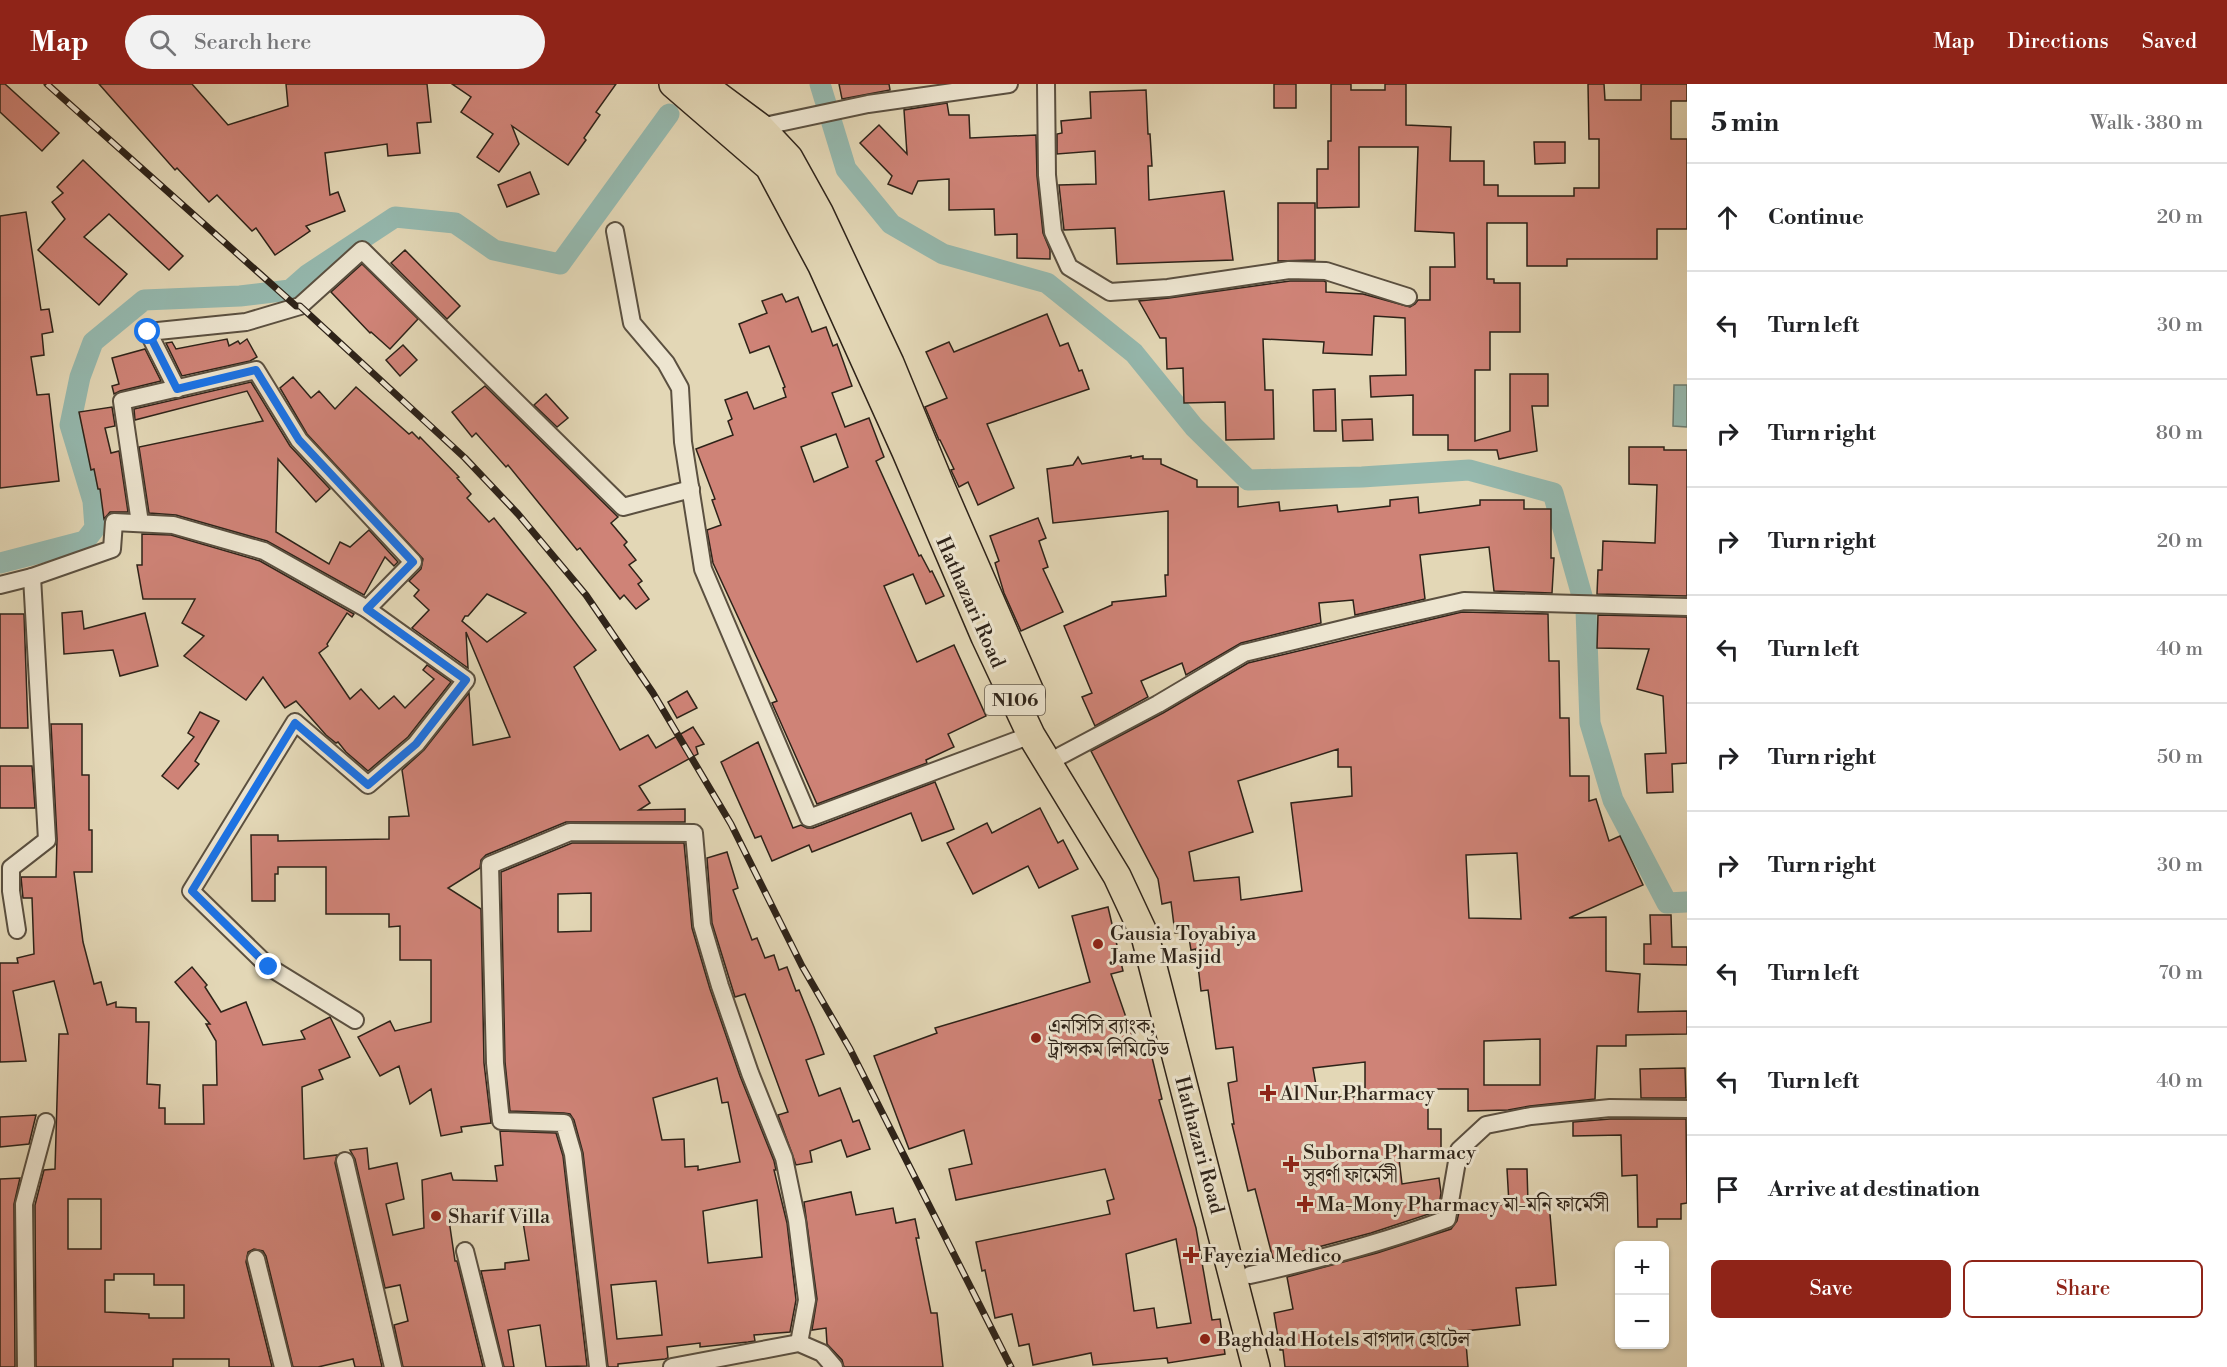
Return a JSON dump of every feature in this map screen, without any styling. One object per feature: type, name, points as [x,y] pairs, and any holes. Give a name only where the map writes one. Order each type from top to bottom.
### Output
[{"type":"highway","name":"Hathazari Road","points":[[672,84],[769,167],[822,266],[1031,735],[1117,876],[1145,936],[1256,1367]]},
{"type":"highway","name":"Hathazari Road","points":[[702,84],[760,127],[789,158],[819,212],[890,363],[1047,731],[1081,794],[1140,881],[1167,950],[1272,1367]]},
{"type":"street","points":[[760,127],[868,104],[1009,84]]},
{"type":"street","points":[[1046,84],[1047,175],[1053,232],[1069,267],[1110,292],[1168,288],[1289,270],[1326,271],[1408,297]]},
{"type":"street","points":[[615,231],[632,323],[666,363],[680,388],[683,442],[703,569],[809,818],[1031,735]]},
{"type":"street","points":[[177,389],[148,332],[246,322],[300,306],[362,250],[623,507],[691,489]]},
{"type":"street","points":[[140,523],[122,401],[256,370],[299,440],[413,562],[367,609]]},
{"type":"street","points":[[0,585],[32,577],[112,549],[114,522],[173,525],[264,550],[367,609],[466,680],[416,744],[368,785],[295,723],[192,891],[269,967],[355,1020]]},
{"type":"street","points":[[17,930],[11,891],[11,868],[47,840],[32,577]]},
{"type":"street","points":[[1060,756],[1158,704],[1244,653],[1464,601],[1687,607]]},
{"type":"street","points":[[598,1367],[573,1154],[564,1123],[501,1121],[495,1063],[490,865],[570,832],[694,833],[702,925],[750,1073],[784,1158],[797,1221],[807,1300],[799,1343]]},
{"type":"street","points":[[1250,1275],[1334,1256],[1397,1238],[1447,1219],[1459,1150],[1486,1125],[1531,1116],[1610,1108],[1687,1109]]},
{"type":"street","points":[[26,1367],[24,1204],[46,1122]]},
{"type":"street","points":[[345,1161],[393,1367]]},
{"type":"street","points":[[465,1251],[494,1367]]},
{"type":"street","points":[[256,1258],[283,1367]]},
{"type":"street","points":[[672,1367],[799,1343],[822,1353],[834,1367]]},
{"type":"water","points":[[1674,385],[1687,385],[1687,427],[1673,426]]},
{"type":"building","points":[[0,84],[5,84],[59,133],[42,151],[0,112]]},
{"type":"building","points":[[99,84],[192,84],[228,125],[288,106],[286,84],[427,84],[431,122],[417,123],[420,153],[388,156],[387,144],[325,153],[330,195],[338,192],[345,211],[306,226],[310,231],[275,255],[256,228],[252,231],[217,195],[209,202],[177,168],[175,170]]},
{"type":"building","points":[[452,84],[616,84],[596,112],[600,115],[568,165],[512,126],[519,144],[499,172],[477,157],[493,134],[461,112],[471,97]]},
{"type":"building","points":[[839,84],[889,84],[890,90],[842,99]]},
{"type":"building","points":[[1274,84],[1296,84],[1296,108],[1274,108]]},
{"type":"building","points":[[1331,84],[1351,84],[1351,90],[1385,90],[1385,84],[1406,84],[1406,125],[1451,127],[1450,161],[1484,161],[1484,185],[1498,185],[1498,196],[1574,196],[1574,188],[1599,188],[1599,139],[1589,139],[1588,84],[1604,84],[1605,100],[1641,100],[1641,84],[1687,84],[1687,101],[1671,101],[1671,139],[1687,139],[1687,229],[1657,229],[1657,259],[1567,259],[1567,266],[1527,266],[1527,223],[1487,223],[1487,279],[1494,279],[1494,283],[1520,283],[1520,332],[1490,332],[1490,370],[1475,370],[1475,441],[1510,431],[1510,374],[1548,374],[1548,406],[1532,406],[1537,451],[1499,459],[1497,450],[1448,450],[1448,435],[1413,435],[1413,395],[1371,397],[1370,376],[1406,375],[1405,318],[1374,316],[1372,355],[1323,353],[1324,342],[1263,339],[1265,390],[1273,390],[1274,439],[1226,440],[1225,402],[1184,403],[1183,368],[1167,369],[1166,338],[1160,338],[1139,301],[1290,281],[1324,281],[1326,292],[1363,294],[1410,307],[1418,300],[1430,300],[1430,267],[1455,267],[1454,233],[1415,231],[1418,147],[1359,147],[1359,207],[1317,208],[1317,169],[1328,169],[1328,141],[1331,141]]},
{"type":"building","points":[[1146,90],[1152,166],[1148,166],[1149,200],[1224,191],[1233,260],[1117,264],[1115,228],[1064,230],[1059,185],[1096,184],[1095,151],[1057,154],[1057,134],[1062,133],[1061,121],[1091,118],[1090,92]]},
{"type":"building","points":[[947,103],[949,115],[969,115],[970,138],[1036,135],[1037,176],[1043,233],[1050,250],[1050,259],[1017,258],[1017,234],[995,235],[994,209],[949,210],[949,179],[918,181],[912,194],[888,184],[892,176],[860,143],[879,125],[907,154],[904,110]]},
{"type":"building","points":[[1534,142],[1565,142],[1565,163],[1535,164]]},
{"type":"building","points":[[83,160],[183,256],[169,270],[109,214],[84,237],[127,274],[99,305],[38,250],[65,219],[52,202],[63,193],[57,187]]},
{"type":"building","points":[[530,172],[539,194],[507,207],[498,185]]},
{"type":"building","points":[[1278,203],[1315,203],[1315,260],[1278,261]]},
{"type":"building","points":[[26,212],[41,310],[49,309],[53,332],[42,334],[44,355],[31,357],[37,395],[49,394],[59,481],[0,488],[0,216]]},
{"type":"building","points":[[405,250],[460,306],[447,319],[391,263]]},
{"type":"building","points":[[362,264],[418,319],[390,349],[370,333],[331,292]]},
{"type":"building","points":[[782,294],[786,302],[798,297],[812,332],[826,327],[833,346],[837,344],[852,386],[832,393],[845,427],[869,418],[884,457],[876,461],[919,556],[921,555],[930,572],[932,571],[944,596],[926,604],[913,574],[884,586],[917,662],[954,645],[986,716],[948,734],[954,747],[926,760],[927,763],[817,804],[772,703],[777,701],[713,563],[707,530],[721,525],[712,500],[715,499],[696,449],[733,435],[728,421],[732,419],[725,400],[747,392],[754,409],[786,397],[783,388],[785,387],[769,346],[750,353],[739,324],[767,313],[762,301]],"holes":[[[836,434],[848,467],[814,482],[801,447]]]},
{"type":"building","points":[[1047,314],[1060,346],[1068,343],[1089,389],[987,424],[1014,488],[978,505],[968,482],[959,487],[951,470],[954,469],[925,407],[947,398],[926,352],[949,342],[954,352]]},
{"type":"building","points":[[227,339],[229,346],[238,341],[240,344],[247,339],[257,357],[250,361],[182,376],[166,343],[172,342],[176,349]]},
{"type":"building","points":[[403,345],[417,360],[400,376],[386,360]]},
{"type":"building","points":[[145,349],[161,381],[114,394],[112,386],[119,384],[112,358]]},
{"type":"building","points":[[293,377],[311,398],[319,391],[335,409],[356,387],[409,434],[412,432],[419,439],[420,437],[459,477],[457,478],[471,494],[467,498],[489,522],[494,518],[596,650],[574,667],[620,750],[648,735],[656,748],[693,727],[704,744],[696,747],[698,754],[639,786],[650,803],[639,810],[685,809],[685,822],[566,822],[486,855],[481,860],[480,868],[448,888],[481,909],[484,1063],[491,1123],[461,1127],[462,1132],[441,1136],[431,1089],[410,1104],[399,1066],[380,1076],[358,1037],[390,1021],[395,1031],[431,1022],[431,960],[400,960],[400,926],[389,927],[389,914],[326,914],[326,867],[278,867],[278,874],[275,874],[275,901],[252,901],[251,835],[278,835],[278,841],[389,839],[389,817],[409,816],[402,770],[424,750],[469,693],[473,745],[510,737],[466,632],[468,668],[412,628],[429,610],[414,596],[419,590],[409,581],[421,569],[423,559],[307,434],[280,388]],"holes":[[[487,594],[526,613],[487,642],[462,621]]]},
{"type":"building","points":[[251,382],[290,446],[330,489],[316,502],[278,459],[276,532],[329,564],[340,542],[350,547],[369,530],[398,562],[394,566],[385,557],[364,595],[267,541],[176,515],[149,513],[139,447],[263,421],[247,391],[135,420],[134,409]]},
{"type":"building","points":[[485,386],[618,517],[611,523],[627,542],[624,545],[636,560],[629,565],[642,581],[638,584],[649,599],[636,609],[624,595],[620,599],[580,548],[577,550],[508,465],[506,467],[476,433],[472,437],[452,412]]},
{"type":"building","points":[[1335,389],[1336,431],[1314,431],[1313,390]]},
{"type":"building","points":[[546,394],[568,418],[557,427],[534,405]]},
{"type":"building","points":[[112,407],[115,426],[105,428],[111,453],[119,451],[128,512],[110,512],[104,519],[100,489],[98,489],[94,469],[91,470],[79,412]]},
{"type":"building","points":[[1372,419],[1373,440],[1343,441],[1342,420]]},
{"type":"building","points":[[1629,447],[1664,447],[1664,450],[1687,450],[1687,596],[1597,594],[1598,570],[1602,570],[1603,541],[1655,543],[1657,485],[1629,484]]},
{"type":"building","points":[[1131,456],[1131,458],[1143,456],[1143,459],[1161,459],[1161,464],[1197,480],[1197,487],[1238,487],[1238,507],[1279,502],[1280,511],[1337,505],[1338,512],[1390,506],[1390,500],[1418,497],[1419,513],[1480,505],[1480,500],[1524,500],[1524,509],[1551,509],[1551,558],[1554,558],[1552,593],[1494,591],[1489,547],[1420,555],[1425,599],[1355,615],[1353,600],[1319,603],[1321,623],[1241,643],[1186,675],[1182,663],[1141,681],[1148,697],[1095,726],[1082,697],[1092,693],[1064,626],[1112,605],[1112,602],[1166,596],[1168,511],[1053,523],[1047,469],[1073,465],[1078,457],[1082,464]]},
{"type":"building","points":[[1038,518],[1046,538],[1039,541],[1048,567],[1043,569],[1063,612],[1021,631],[1004,593],[995,563],[999,561],[990,536]]},
{"type":"building","points":[[142,534],[171,535],[260,561],[354,614],[352,617],[347,613],[327,644],[328,646],[319,653],[350,699],[361,689],[379,709],[394,696],[405,708],[434,679],[423,670],[427,665],[451,682],[408,737],[368,771],[338,742],[336,743],[326,735],[296,701],[285,708],[263,677],[246,700],[184,656],[204,636],[182,623],[195,599],[143,599],[137,565],[142,565]]},
{"type":"building","points":[[82,611],[84,629],[145,613],[158,666],[120,676],[113,650],[64,654],[62,613]]},
{"type":"building","points":[[1462,612],[1548,614],[1549,661],[1559,661],[1560,718],[1569,718],[1570,776],[1589,776],[1589,801],[1596,799],[1609,841],[1620,836],[1643,885],[1569,918],[1606,917],[1606,971],[1640,974],[1638,1012],[1687,1011],[1687,1034],[1626,1035],[1626,1046],[1597,1046],[1595,1099],[1508,1110],[1468,1111],[1468,1089],[1428,1089],[1428,1129],[1441,1129],[1441,1150],[1398,1150],[1402,1184],[1439,1178],[1441,1193],[1438,1211],[1371,1233],[1273,1259],[1255,1189],[1248,1191],[1232,1124],[1234,1124],[1228,1083],[1237,1081],[1233,1047],[1216,1049],[1208,990],[1201,991],[1196,949],[1191,950],[1188,932],[1175,933],[1171,902],[1162,904],[1158,879],[1091,751],[1163,713],[1248,663]],"holes":[[[1338,749],[1338,767],[1351,767],[1352,796],[1291,803],[1302,891],[1241,900],[1239,877],[1194,881],[1189,852],[1253,832],[1238,781]],[[1517,853],[1521,919],[1469,918],[1466,855]],[[1540,1039],[1540,1085],[1484,1085],[1484,1041]],[[1365,1062],[1365,1097],[1318,1097],[1313,1068]]]},
{"type":"building","points":[[0,614],[24,614],[28,728],[0,728]]},
{"type":"building","points":[[1598,615],[1687,617],[1687,763],[1672,764],[1673,792],[1647,793],[1645,754],[1666,753],[1663,696],[1637,689],[1649,649],[1597,648]]},
{"type":"building","points":[[687,691],[697,708],[677,718],[668,702]]},
{"type":"building","points":[[200,712],[219,721],[195,761],[199,764],[178,789],[162,776],[194,737],[188,733]]},
{"type":"building","points":[[51,724],[82,724],[82,775],[89,775],[89,830],[92,830],[92,872],[74,872],[83,942],[94,984],[101,982],[107,1005],[116,1002],[116,1007],[136,1008],[136,1022],[149,1022],[147,1084],[160,1085],[159,1108],[165,1108],[165,1124],[204,1124],[203,1085],[217,1085],[216,1041],[206,1024],[210,1024],[175,982],[192,967],[207,985],[205,987],[221,1012],[246,1002],[263,1045],[305,1039],[301,1031],[330,1017],[350,1057],[319,1070],[323,1079],[302,1087],[304,1159],[337,1155],[335,1163],[382,1367],[355,1367],[353,1359],[318,1367],[293,1367],[266,1256],[263,1251],[254,1249],[248,1252],[246,1262],[272,1367],[229,1367],[229,1359],[173,1359],[173,1367],[36,1367],[35,1205],[44,1170],[55,1169],[59,1034],[68,1034],[54,981],[13,991],[26,1061],[0,1062],[0,963],[18,963],[17,958],[34,954],[32,898],[23,898],[21,877],[56,877],[57,839]],"holes":[[[68,1199],[101,1199],[101,1249],[68,1249]],[[114,1274],[154,1274],[154,1285],[184,1285],[184,1318],[149,1318],[149,1314],[105,1312],[105,1280],[114,1280]]]},
{"type":"building","points":[[758,742],[793,828],[801,825],[813,828],[935,782],[954,829],[922,841],[911,813],[812,852],[809,845],[772,861],[761,836],[755,838],[721,762]]},
{"type":"building","points":[[0,766],[32,766],[35,808],[0,808]]},
{"type":"building","points":[[1040,808],[1058,843],[1063,840],[1078,869],[1039,888],[1028,866],[973,894],[947,843],[987,823],[992,833]]},
{"type":"building","points":[[572,843],[684,843],[692,928],[740,1076],[776,1170],[774,1170],[787,1223],[796,1300],[790,1332],[754,1335],[755,1341],[748,1342],[700,1347],[700,1343],[667,1347],[668,1358],[608,1367],[583,1153],[574,1120],[570,1114],[564,1113],[510,1111],[505,1062],[501,872]],"holes":[[[591,893],[591,931],[558,932],[558,894]],[[717,1078],[722,1103],[728,1102],[740,1162],[698,1170],[698,1166],[685,1167],[684,1139],[662,1140],[653,1098]],[[757,1200],[762,1257],[708,1263],[703,1211]],[[656,1281],[662,1335],[617,1339],[611,1285]]]},
{"type":"building","points":[[727,852],[738,888],[733,890],[752,940],[757,938],[765,958],[774,955],[779,970],[787,967],[814,1027],[824,1054],[806,1060],[819,1096],[840,1088],[853,1122],[859,1120],[870,1149],[847,1157],[841,1140],[810,1151],[812,1162],[796,1165],[778,1115],[788,1112],[745,994],[735,997],[712,923],[707,858]]},
{"type":"building","points":[[1108,907],[1123,971],[1111,974],[1138,1052],[1150,1049],[1162,1099],[1159,1100],[1196,1228],[1212,1320],[1220,1319],[1225,1354],[1168,1363],[1167,1358],[1093,1365],[1091,1353],[1033,1365],[1029,1344],[1019,1346],[1012,1314],[995,1318],[985,1270],[982,1271],[976,1242],[1110,1214],[1107,1201],[1114,1199],[1105,1169],[956,1200],[949,1169],[972,1164],[964,1130],[909,1149],[874,1056],[937,1033],[935,1028],[1090,982],[1072,916]],"holes":[[[1176,1239],[1191,1323],[1157,1328],[1154,1308],[1134,1311],[1126,1254]]]},
{"type":"building","points":[[1650,915],[1671,915],[1672,947],[1687,947],[1687,965],[1644,964],[1644,944],[1651,944]]},
{"type":"building","points":[[1685,1068],[1686,1098],[1641,1098],[1640,1069]]},
{"type":"building","points":[[36,1115],[29,1144],[0,1147],[0,1117]]},
{"type":"building","points":[[1610,1119],[1686,1119],[1687,1203],[1681,1204],[1681,1219],[1657,1219],[1657,1227],[1638,1227],[1637,1175],[1622,1176],[1621,1135],[1573,1136],[1573,1122]]},
{"type":"building","points":[[500,1131],[556,1133],[563,1156],[587,1366],[546,1367],[540,1325],[508,1330],[514,1367],[504,1367],[481,1271],[505,1269],[505,1263],[529,1260],[521,1209],[479,1213],[479,1220],[449,1220],[455,1261],[457,1261],[483,1367],[403,1367],[394,1325],[408,1321],[400,1285],[385,1288],[355,1159],[350,1150],[367,1148],[369,1169],[397,1163],[404,1199],[386,1204],[393,1235],[424,1228],[422,1180],[451,1173],[453,1180],[497,1181],[495,1166],[503,1165]]},
{"type":"building","points":[[1507,1169],[1527,1169],[1528,1203],[1549,1202],[1556,1285],[1516,1288],[1520,1325],[1465,1331],[1468,1367],[1285,1367],[1274,1313],[1293,1309],[1287,1277],[1377,1253],[1451,1229],[1457,1221],[1460,1208],[1509,1204]]},
{"type":"building","points":[[20,1178],[14,1204],[15,1367],[0,1367],[0,1179]]},
{"type":"building","points":[[851,1192],[856,1215],[893,1208],[896,1223],[915,1219],[919,1238],[916,1238],[931,1313],[937,1313],[943,1367],[844,1367],[842,1360],[827,1344],[826,1328],[812,1330],[817,1299],[804,1202]]},
{"type":"waterway","points":[[820,84],[846,169],[891,224],[943,254],[1047,283],[1134,353],[1194,427],[1248,480],[1362,477],[1469,470],[1553,493],[1586,610],[1590,723],[1613,800],[1667,903],[1687,902]]},
{"type":"waterway","points":[[0,563],[85,541],[95,528],[93,501],[70,425],[80,377],[93,342],[144,300],[240,296],[290,290],[307,275],[395,217],[455,223],[494,250],[560,264],[669,114]]},
{"type":"railway","points":[[47,84],[296,306],[300,306],[465,458],[518,514],[586,595],[653,693],[731,824],[802,966],[850,1049],[1011,1367]]},
{"type":"place","name":"Gausia Toyabiya Jame Masjid","points":[[1098,944]]},
{"type":"place","name":"এনসিসি ব্যাংক, ট্রান্সকম লিমিটেড","points":[[1036,1038]]},
{"type":"place","name":"Al Nur Pharmacy","points":[[1268,1093]]},
{"type":"place","name":"Suborna Pharmacy সুবর্ণা ফার্মেসী","points":[[1291,1164]]},
{"type":"place","name":"Ma-Mony Pharmacy মা-মনি ফার্মেসী","points":[[1305,1204]]},
{"type":"place","name":"Sharif Villa","points":[[436,1216]]},
{"type":"place","name":"Fayezia Medico","points":[[1191,1255]]},
{"type":"place","name":"Baghdad Hotels বাগদাদ হোটেল","points":[[1205,1339]]},
{"type":"route","points":[[148,332],[177,389],[256,370],[299,440],[413,562],[367,609],[466,680],[416,744],[368,785],[295,723],[192,891],[269,967]]}]
